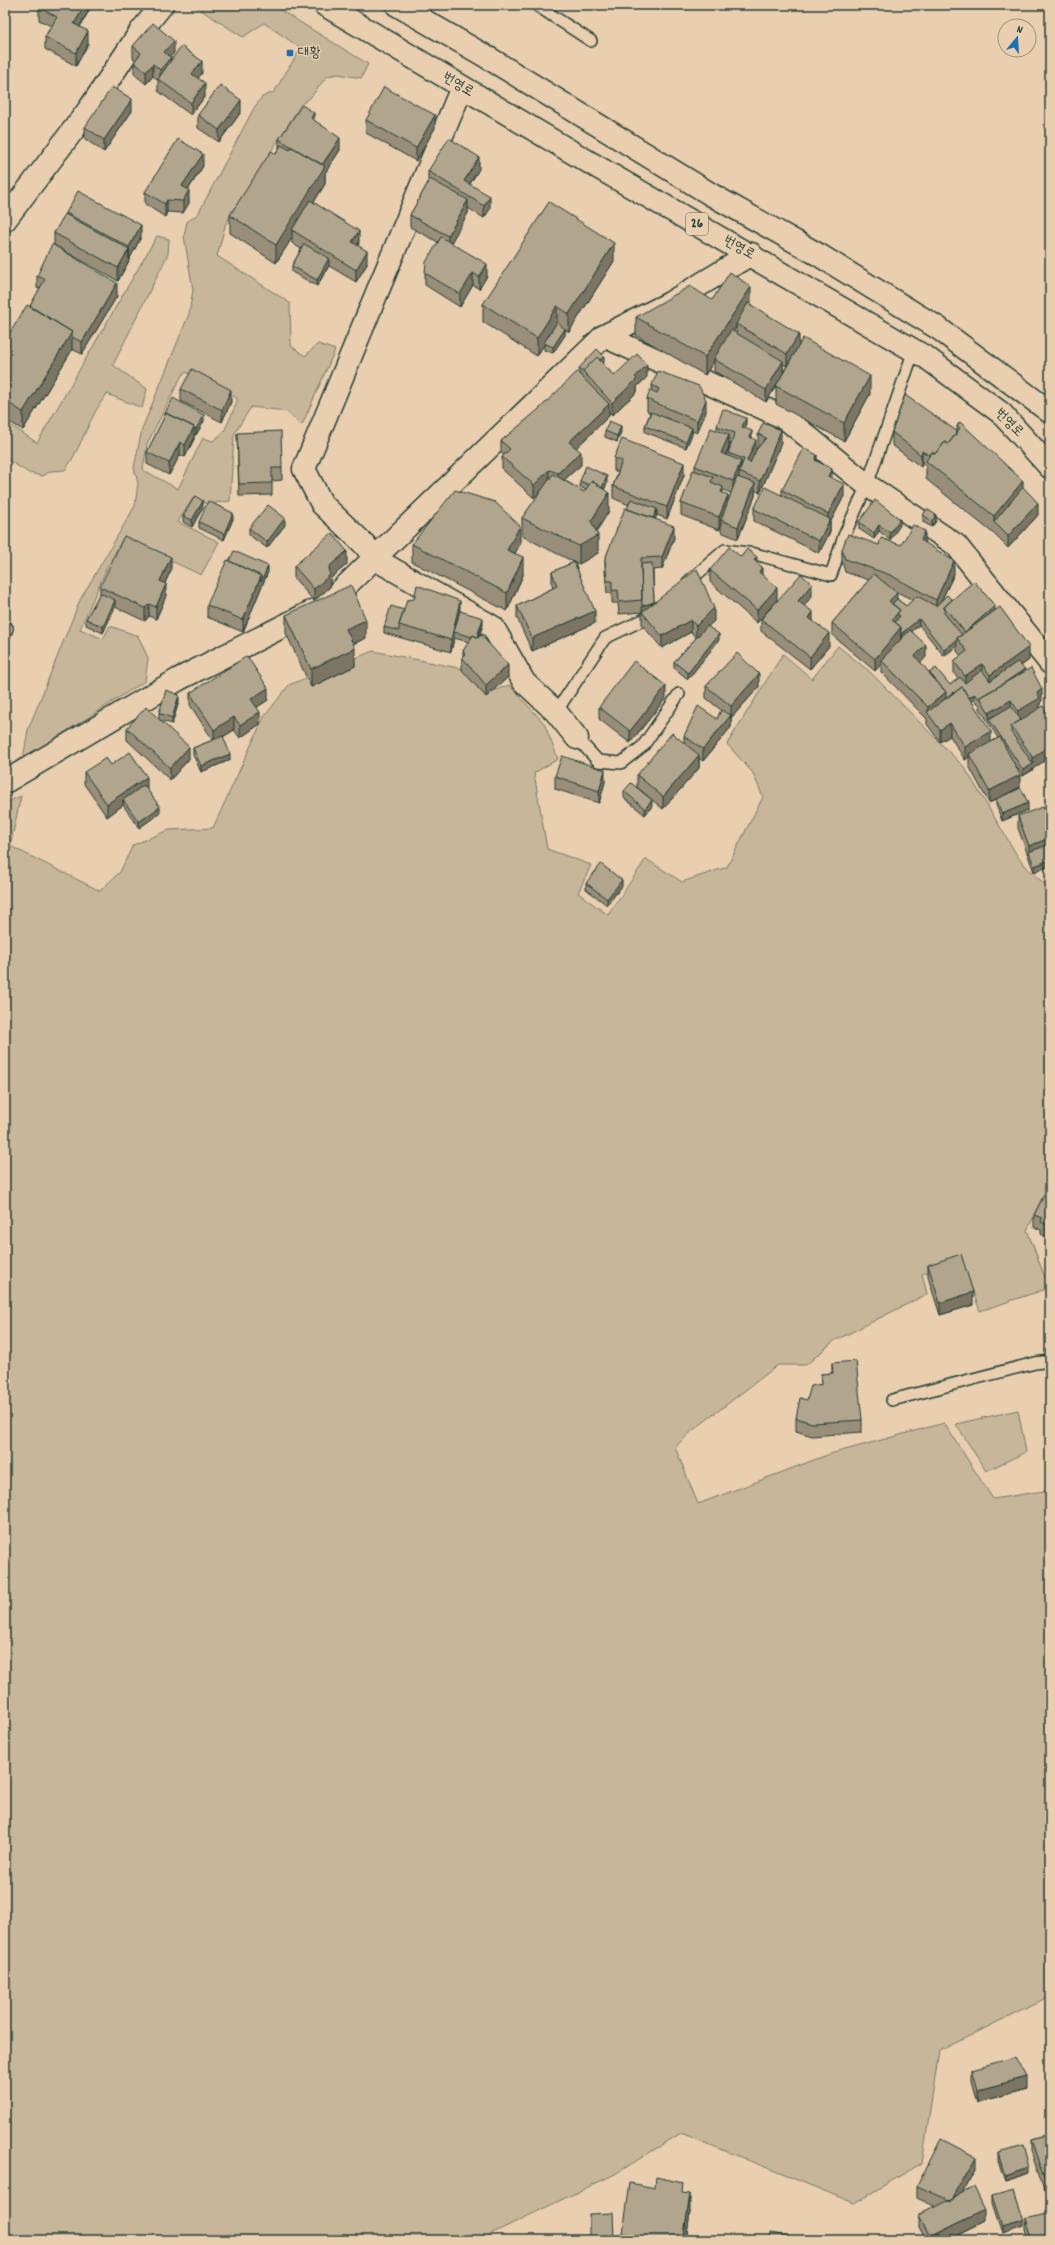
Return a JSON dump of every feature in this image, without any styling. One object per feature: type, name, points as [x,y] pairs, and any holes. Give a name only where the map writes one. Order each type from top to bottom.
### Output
[{"type":"street","points":[[5,220],[90,108],[141,31],[162,5]]},
{"type":"street","name":"번영로","points":[[325,5],[462,87],[914,350],[1002,413],[1050,467]]},
{"type":"street","name":"26","points":[[397,5],[487,57],[712,195],[819,255],[938,328],[1050,412]]},
{"type":"street","points":[[462,87],[304,469],[322,504],[365,545],[375,559],[493,626],[524,682],[556,712],[577,738]]},
{"type":"street","points":[[5,782],[180,679],[327,604],[604,336],[670,303],[751,254]]},
{"type":"street","points":[[604,336],[785,418],[867,485],[956,544],[1050,664]]},
{"type":"lane","points":[[536,5],[591,41]]},
{"type":"lane","points":[[679,590],[725,550],[755,554],[831,575],[844,536],[867,485],[914,350]]},
{"type":"lane","points":[[556,712],[605,638],[645,619],[662,604]]},
{"type":"lane","points":[[577,738],[598,761],[621,763],[643,746],[679,694]]},
{"type":"lane","points":[[892,1400],[1035,1363],[1050,1361]]},
{"type":"shaded area","points":[[193,5],[272,5],[368,64],[361,78],[338,74],[327,76],[310,98],[301,104],[226,223],[217,256],[290,303],[291,346],[305,356],[318,344],[335,350],[302,425],[286,411],[251,407],[234,434],[230,501],[207,504],[193,498],[178,522],[219,542],[201,575],[123,538],[108,565],[80,629],[103,639],[110,626],[138,636],[148,658],[145,681],[23,759],[28,730],[80,600],[135,506],[138,483],[134,468],[142,429],[189,314],[193,290],[184,236],[187,222],[198,214],[254,108],[262,97],[274,92],[301,48],[264,23],[243,37]],"holes":[[[186,372],[237,398],[237,402],[224,432],[213,441],[203,438],[178,489],[143,470],[147,444],[182,375]]]},
{"type":"shaded area","points":[[157,236],[169,239],[168,254],[113,365],[147,389],[142,408],[107,394],[95,412],[76,452],[65,470],[51,471],[43,476],[29,473],[5,458],[5,421],[37,443]]},
{"type":"shaded area","points":[[838,646],[870,672],[965,768],[1018,857],[1030,871],[1048,887],[1050,919],[1050,1186],[1027,1230],[1049,1288],[980,1311],[962,1261],[922,1274],[927,1294],[834,1341],[806,1365],[778,1365],[692,1431],[675,1447],[698,1504],[830,1454],[944,1423],[993,1499],[1050,1490],[1050,1996],[939,2051],[922,2163],[854,2203],[681,2133],[615,2174],[478,2240],[5,2240],[5,803],[21,796],[10,846],[100,891],[120,872],[133,845],[169,830],[213,828],[264,717],[289,685],[373,651],[474,671],[493,691],[509,685],[544,723],[558,759],[534,773],[547,849],[591,865],[578,893],[608,915],[646,859],[682,882],[727,867],[763,797],[753,773],[727,744],[783,654],[812,679]]},
{"type":"shaded area","points":[[1018,1410],[1026,1452],[986,1471],[956,1424]]},
{"type":"building","points":[[41,5],[85,5],[74,24],[88,31],[76,53],[45,37],[57,17],[39,7]]},
{"type":"building","points":[[153,23],[174,41],[164,52],[171,57],[160,70],[153,64],[146,72],[134,62],[141,53],[133,46]]},
{"type":"building","points":[[181,46],[202,61],[192,74],[205,83],[191,103],[158,79]]},
{"type":"building","points":[[220,85],[241,100],[219,130],[198,115]]},
{"type":"building","points":[[112,87],[132,99],[104,140],[85,127]]},
{"type":"building","points":[[384,87],[435,115],[416,148],[366,120]]},
{"type":"building","points":[[302,105],[314,113],[311,118],[340,138],[322,165],[279,139]]},
{"type":"building","points":[[449,138],[479,157],[464,181],[490,196],[484,206],[428,171]]},
{"type":"building","points":[[178,139],[203,154],[182,186],[189,190],[183,201],[167,200],[165,204],[145,192]]},
{"type":"building","points":[[281,145],[290,150],[292,147],[325,166],[276,245],[230,215],[271,151],[276,154]]},
{"type":"building","points":[[430,179],[468,200],[448,236],[410,215]]},
{"type":"building","points":[[78,191],[141,225],[129,247],[66,213]]},
{"type":"building","points":[[310,200],[359,231],[352,242],[367,251],[356,270],[292,230]]},
{"type":"building","points":[[549,202],[614,243],[569,314],[557,306],[537,338],[483,304]]},
{"type":"building","points":[[65,214],[129,249],[118,268],[54,233]]},
{"type":"building","points":[[441,237],[487,264],[479,277],[473,273],[460,294],[425,273],[426,262]]},
{"type":"building","points":[[52,244],[117,283],[82,342],[72,337],[72,332],[30,306],[45,279],[37,276]]},
{"type":"building","points":[[304,244],[329,258],[317,280],[292,266]]},
{"type":"building","points":[[730,272],[751,287],[705,357],[636,317],[690,286],[712,300]]},
{"type":"building","points":[[748,303],[799,334],[787,354],[736,324]]},
{"type":"building","points":[[27,305],[72,332],[23,412],[5,401],[5,341]]},
{"type":"building","points":[[557,322],[565,329],[553,347],[544,343]]},
{"type":"building","points":[[731,330],[783,361],[766,390],[714,359]]},
{"type":"building","points":[[803,338],[870,376],[844,423],[776,386]]},
{"type":"building","points":[[597,349],[604,356],[600,360],[597,357],[583,371],[579,368]]},
{"type":"building","points":[[637,354],[647,365],[635,377],[637,379],[612,403],[583,371],[597,357],[614,376]]},
{"type":"building","points":[[192,369],[231,390],[222,410],[181,389]]},
{"type":"building","points":[[658,371],[699,386],[706,400],[697,421],[647,399],[650,390],[657,393],[659,389],[652,385]]},
{"type":"building","points":[[577,372],[609,404],[569,442],[581,452],[558,473],[549,470],[534,485],[502,457],[510,449],[501,441],[538,410]]},
{"type":"building","points":[[905,395],[958,432],[948,444],[945,442],[935,454],[932,452],[930,456],[922,451],[921,455],[892,432]]},
{"type":"building","points":[[173,398],[204,415],[196,429],[165,413]]},
{"type":"building","points":[[723,409],[746,418],[742,427],[752,431],[750,437],[756,440],[747,461],[750,463],[756,450],[766,438],[758,434],[763,423],[781,430],[760,481],[739,472],[744,459],[728,453],[735,433],[717,426]]},
{"type":"building","points":[[651,412],[692,428],[686,442],[645,426]]},
{"type":"building","points":[[166,413],[194,427],[185,445],[180,442],[169,463],[147,452]]},
{"type":"building","points":[[609,421],[621,426],[617,436],[605,431]]},
{"type":"building","points":[[960,422],[1023,481],[994,516],[926,461],[932,452],[935,454],[945,442],[948,444],[960,428],[957,426]]},
{"type":"building","points":[[711,428],[729,435],[721,453],[741,461],[733,481],[695,466]]},
{"type":"building","points":[[281,431],[282,468],[272,468],[272,483],[239,484],[237,433]]},
{"type":"building","points":[[622,439],[684,463],[667,507],[613,486],[622,461],[614,458]]},
{"type":"building","points":[[804,448],[817,455],[815,460],[832,469],[828,476],[844,484],[828,514],[782,490]]},
{"type":"building","points":[[586,466],[607,476],[602,488],[592,481],[589,485],[580,481]]},
{"type":"building","points":[[693,470],[713,477],[711,482],[723,487],[721,492],[728,495],[719,517],[681,503]]},
{"type":"building","points":[[553,474],[584,492],[592,481],[609,493],[591,521],[598,535],[579,546],[522,518]]},
{"type":"building","points":[[737,477],[755,483],[738,527],[721,520]]},
{"type":"building","points":[[765,487],[830,519],[819,541],[754,509]]},
{"type":"building","points":[[1023,487],[1038,503],[1008,536],[994,522]]},
{"type":"building","points":[[455,490],[495,502],[520,526],[507,550],[523,557],[507,593],[412,544]]},
{"type":"building","points":[[195,496],[203,501],[192,520],[183,516]]},
{"type":"building","points":[[631,499],[657,509],[653,518],[627,509]]},
{"type":"building","points":[[875,500],[900,519],[890,533],[879,525],[874,533],[859,522]]},
{"type":"building","points":[[208,501],[233,513],[224,534],[199,522]]},
{"type":"building","points":[[268,505],[285,518],[267,542],[249,528]]},
{"type":"building","points":[[625,508],[674,526],[662,557],[641,558],[642,600],[619,602],[618,590],[612,591],[612,581],[607,581],[605,559]]},
{"type":"building","points":[[927,509],[936,515],[932,521],[923,515]]},
{"type":"building","points":[[913,525],[925,531],[921,540],[954,561],[936,600],[890,575],[845,559],[842,549],[848,534],[879,545],[881,538],[901,545]]},
{"type":"building","points":[[332,533],[347,551],[329,567],[330,575],[314,589],[294,566]]},
{"type":"building","points":[[124,536],[171,557],[160,581],[166,584],[156,607],[149,604],[145,608],[100,587]]},
{"type":"building","points":[[729,547],[741,557],[747,549],[757,557],[754,560],[762,567],[759,572],[777,588],[757,610],[710,570]]},
{"type":"building","points":[[234,551],[268,566],[261,582],[261,576],[229,561]]},
{"type":"building","points":[[227,560],[261,576],[243,620],[207,605]]},
{"type":"building","points":[[574,562],[595,611],[532,638],[517,606],[557,586],[552,572]]},
{"type":"building","points":[[652,563],[654,602],[642,606],[641,564]]},
{"type":"building","points":[[697,569],[714,608],[696,626],[691,620],[662,636],[642,612]]},
{"type":"building","points":[[801,574],[812,584],[798,601],[813,612],[809,618],[829,633],[810,657],[761,619]]},
{"type":"building","points":[[874,574],[897,593],[889,601],[900,610],[892,620],[901,627],[875,659],[832,623]]},
{"type":"building","points":[[974,581],[995,606],[965,632],[944,607]]},
{"type":"building","points":[[351,585],[366,620],[346,629],[355,648],[311,669],[286,615]]},
{"type":"building","points":[[417,585],[460,601],[451,640],[399,625],[407,600],[414,599]]},
{"type":"building","points":[[100,593],[115,600],[103,627],[86,619]]},
{"type":"building","points":[[947,595],[952,600],[944,607],[944,613],[962,635],[957,638],[957,640],[944,650],[919,619],[901,634],[901,627],[895,622],[900,616],[897,614],[900,610],[892,604],[897,599],[906,606],[917,596],[936,606]]},
{"type":"building","points":[[391,606],[404,610],[399,625],[399,631],[384,627]]},
{"type":"building","points":[[1000,607],[1029,647],[990,675],[982,664],[965,676],[954,661],[967,651],[957,638]]},
{"type":"building","points":[[460,611],[483,618],[477,637],[454,632]]},
{"type":"building","points":[[707,626],[719,634],[688,673],[674,662]]},
{"type":"building","points":[[910,630],[926,645],[915,656],[946,692],[928,707],[881,660]]},
{"type":"building","points":[[473,635],[478,638],[481,635],[508,665],[486,685],[462,657],[465,654],[463,651]]},
{"type":"building","points":[[737,653],[759,674],[731,706],[706,686]]},
{"type":"building","points":[[247,656],[268,688],[251,699],[260,712],[240,725],[234,717],[214,730],[190,693]]},
{"type":"building","points":[[634,661],[666,686],[630,731],[599,707]]},
{"type":"building","points":[[1017,662],[1025,669],[980,697],[980,699],[974,694],[969,698],[962,687],[946,698],[946,692],[929,673],[936,668],[950,685],[960,677],[965,683],[982,670],[990,681]]},
{"type":"building","points":[[1031,668],[1042,689],[1037,693],[1040,698],[1018,711],[1011,700],[989,713],[980,697]]},
{"type":"building","points":[[962,687],[991,731],[965,747],[950,723],[940,730],[927,712]]},
{"type":"building","points":[[166,690],[179,695],[172,718],[159,713]]},
{"type":"building","points":[[698,706],[717,719],[721,710],[731,715],[703,749],[684,736]]},
{"type":"building","points":[[1011,706],[1021,720],[1011,726],[1011,732],[1033,764],[1023,770],[989,719]]},
{"type":"building","points":[[1043,706],[1050,716],[1050,745],[1033,758],[1011,726]]},
{"type":"building","points":[[146,707],[189,747],[170,768],[127,728]]},
{"type":"building","points":[[672,733],[699,755],[663,797],[637,775]]},
{"type":"building","points":[[223,736],[230,754],[201,766],[193,748]]},
{"type":"building","points":[[1000,737],[1020,775],[989,791],[969,754]]},
{"type":"building","points":[[130,752],[147,777],[107,804],[84,772],[106,758],[111,765]]},
{"type":"building","points":[[562,756],[605,770],[599,791],[555,776]]},
{"type":"building","points":[[1050,765],[1050,779],[1045,767]]},
{"type":"building","points":[[631,783],[652,800],[645,809],[624,791]]},
{"type":"building","points":[[144,785],[160,807],[139,822],[123,800]]},
{"type":"building","points":[[1021,788],[1028,803],[1002,814],[996,799]]},
{"type":"building","points":[[1043,807],[1050,823],[1050,838],[1029,846],[1018,816]]},
{"type":"building","points":[[1050,844],[1050,860],[1034,866],[1029,852]]},
{"type":"building","points":[[601,864],[622,880],[607,899],[586,883]]},
{"type":"building","points":[[1050,1183],[1050,1226],[1041,1222],[1042,1218],[1034,1215]]},
{"type":"building","points":[[961,1254],[973,1292],[940,1303],[928,1265]]},
{"type":"building","points":[[856,1361],[862,1420],[812,1423],[796,1418],[800,1398],[807,1400],[811,1386],[822,1384],[821,1374],[833,1373],[832,1363]]},
{"type":"building","points":[[1016,2057],[1027,2077],[978,2090],[972,2069]]},
{"type":"building","points":[[1050,2134],[1050,2184],[1047,2185],[1032,2139]]},
{"type":"building","points":[[941,2139],[976,2157],[951,2201],[917,2186]]},
{"type":"building","points":[[1024,2146],[1030,2168],[1005,2176],[998,2153]]},
{"type":"building","points":[[656,2177],[683,2183],[682,2193],[690,2194],[683,2240],[652,2240],[623,2233],[630,2183],[655,2188]]},
{"type":"building","points":[[974,2187],[985,2210],[930,2237],[919,2215]]},
{"type":"building","points":[[1014,2190],[1024,2220],[1002,2226],[992,2196]]},
{"type":"building","points":[[1050,2211],[1050,2240],[1032,2240],[1026,2217]]},
{"type":"building","points":[[613,2213],[614,2240],[589,2240],[589,2214]]},
{"type":"building","points":[[771,2233],[807,2239],[807,2240],[769,2240]]},
{"type":"building","points":[[951,2235],[954,2240],[943,2240]]},
{"type":"place","name":"대황","points":[[290,53]]}]
